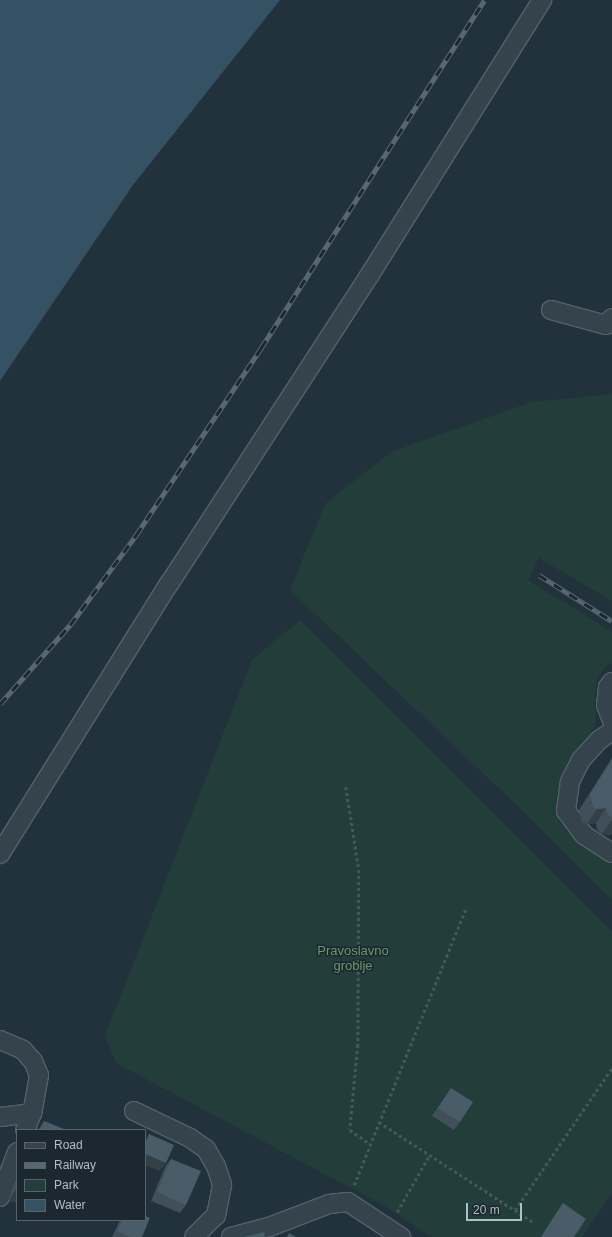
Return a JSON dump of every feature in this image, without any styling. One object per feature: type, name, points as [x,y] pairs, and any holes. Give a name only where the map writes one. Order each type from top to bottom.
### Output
[{"type":"street","points":[[0,854],[169,584],[369,276],[542,0]]},
{"type":"street","points":[[551,310],[606,325],[612,318]]},
{"type":"street","points":[[612,682],[608,687],[606,705],[612,721]]},
{"type":"street","points":[[612,731],[599,740],[581,760],[570,782],[566,811],[584,835],[612,853]]},
{"type":"street","points":[[0,1040],[23,1050],[33,1061],[39,1075],[32,1113],[26,1129]]},
{"type":"street","points":[[134,1112],[190,1138],[206,1148],[216,1166],[222,1185],[216,1215],[194,1237]]},
{"type":"street","points":[[0,1117],[32,1113]]},
{"type":"street","points":[[0,1197],[16,1155]]},
{"type":"street","points":[[231,1237],[269,1227],[329,1204],[348,1202],[394,1233]]},
{"type":"path","points":[[346,787],[359,870],[358,1045],[350,1130],[370,1144]]},
{"type":"path","points":[[348,1202],[378,1122],[465,910]]},
{"type":"path","points":[[515,1210],[612,1068]]},
{"type":"path","points":[[378,1122],[533,1222]]},
{"type":"path","points":[[394,1233],[429,1156]]},
{"type":"green space","points":[[612,394],[612,601],[539,558],[528,580],[612,632],[612,663],[606,666],[598,677],[595,693],[596,725],[577,750],[567,768],[558,792],[556,808],[560,822],[568,832],[612,861],[612,900],[532,820],[290,590],[325,504],[391,452],[532,402]]},
{"type":"green space","name":"Pravoslavno groblje","points":[[300,620],[612,932],[612,1193],[582,1237],[431,1237],[383,1205],[116,1063],[105,1036],[252,660]]},
{"type":"water","points":[[0,0],[280,0],[133,185],[0,381]]},
{"type":"building","points":[[612,759],[612,818],[608,814],[606,808],[597,809],[593,807],[590,794]]},
{"type":"building","points":[[451,1088],[473,1102],[460,1122],[438,1108]]},
{"type":"building","points":[[44,1121],[64,1129],[41,1129]]},
{"type":"building","points":[[149,1134],[174,1145],[166,1163],[146,1154],[146,1141]]},
{"type":"building","points":[[171,1159],[201,1171],[186,1205],[157,1192]]},
{"type":"building","points":[[563,1203],[586,1219],[574,1237],[541,1237]]},
{"type":"building","points":[[146,1216],[150,1218],[142,1237],[130,1237],[117,1231],[122,1221],[146,1221]]},
{"type":"building","points":[[264,1232],[265,1237],[244,1237]]},
{"type":"building","points":[[289,1233],[296,1237],[287,1237]]},
{"type":"railway","points":[[0,704],[70,625],[136,535],[261,348],[484,0]]},
{"type":"railway","points":[[539,575],[612,621]]}]
